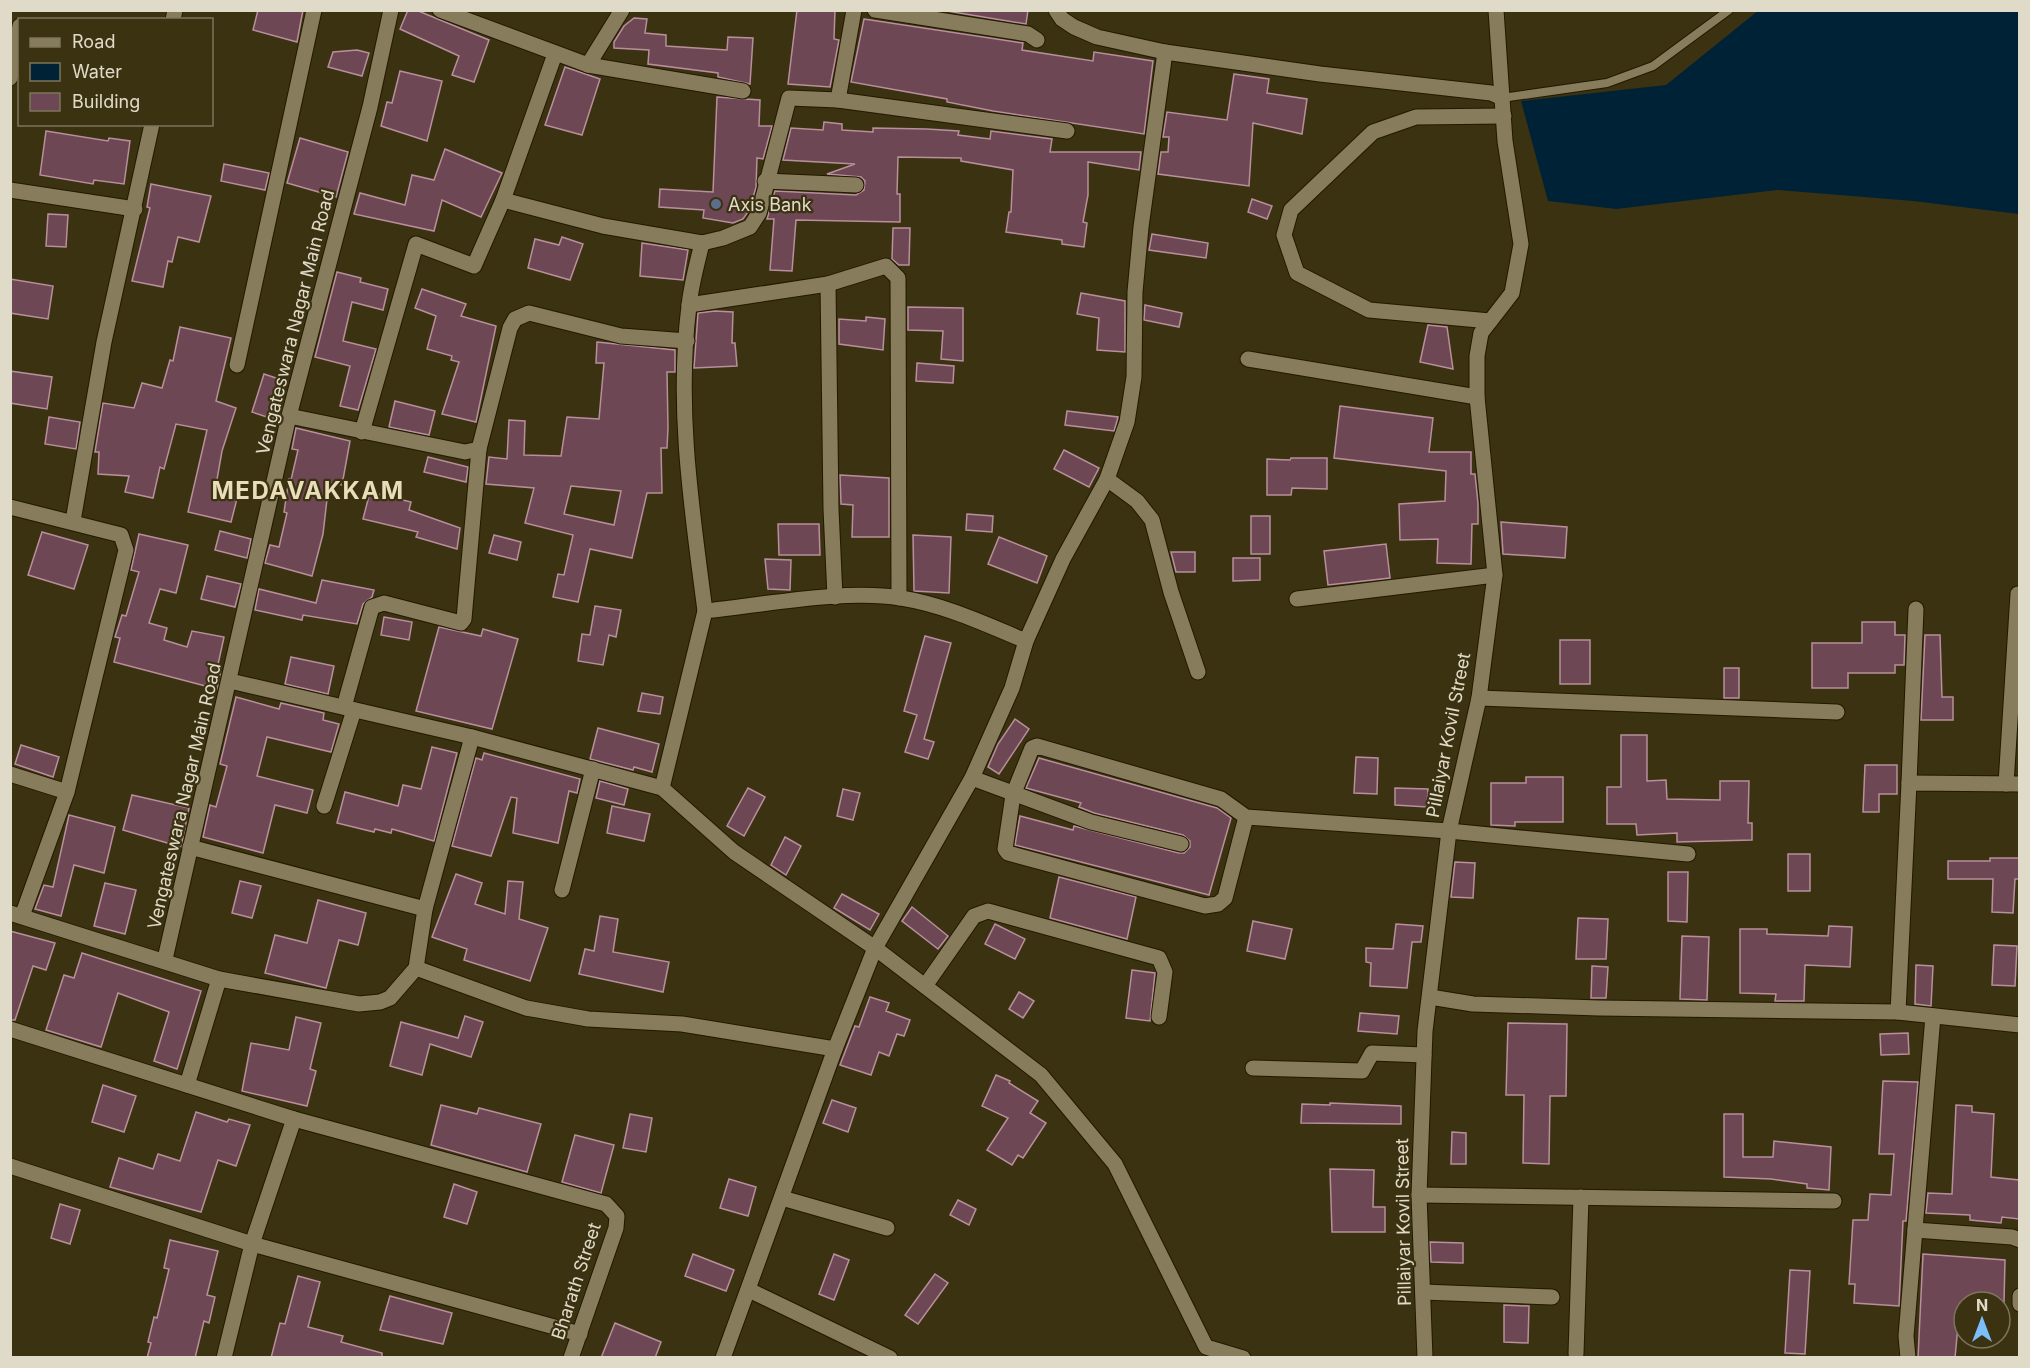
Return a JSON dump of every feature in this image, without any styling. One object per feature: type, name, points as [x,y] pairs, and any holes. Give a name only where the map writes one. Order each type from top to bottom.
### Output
[{"type":"street","points":[[237,365],[314,10]]},
{"type":"street","name":"Vengateswara Nagar Main Road","points":[[165,959],[289,416],[370,107],[391,10]]},
{"type":"street","points":[[440,10],[588,65],[743,91]]},
{"type":"street","points":[[588,65],[622,10]]},
{"type":"street","points":[[838,100],[854,10]]},
{"type":"street","points":[[875,10],[1028,34],[1037,40]]},
{"type":"street","points":[[1056,10],[1074,27],[1097,37],[1165,51],[1320,74],[1491,93],[1502,98]]},
{"type":"street","name":"Pillaiyar Kovil Street","points":[[1425,1358],[1419,1195],[1424,1055],[1449,831],[1479,698],[1495,574],[1476,397],[1481,333],[1512,294],[1521,244],[1505,141],[1496,10]]},
{"type":"street","points":[[10,78],[18,36]]},
{"type":"street","points":[[723,1358],[835,1049],[875,948],[972,778],[1012,688],[1026,641],[1063,559],[1107,479],[1127,422],[1134,377],[1135,292],[1165,51]]},
{"type":"street","points":[[362,432],[416,244],[474,266],[503,200],[555,54]]},
{"type":"street","points":[[503,200],[603,226],[702,243],[723,238],[750,226],[759,213],[765,181],[789,98],[838,100],[1067,131]]},
{"type":"street","points":[[1490,321],[1369,310],[1297,273],[1284,235],[1291,210],[1373,132],[1416,117],[1504,116]]},
{"type":"street","points":[[73,521],[104,342],[152,126]]},
{"type":"street","points":[[765,181],[856,185]]},
{"type":"street","points":[[10,190],[135,209]]},
{"type":"street","points":[[662,788],[705,611],[686,467],[689,305],[702,243]]},
{"type":"street","points":[[689,305],[828,284],[886,266],[898,278],[899,598]]},
{"type":"street","points":[[828,284],[831,508],[835,597]]},
{"type":"street","points":[[324,806],[372,607],[384,603],[461,623],[464,619],[479,449],[510,328],[515,319],[529,314],[621,336],[687,341]]},
{"type":"street","points":[[1248,359],[1476,397]]},
{"type":"street","points":[[289,416],[465,452],[479,449]]},
{"type":"street","points":[[1107,479],[1137,501],[1152,520],[1171,592],[1198,672]]},
{"type":"street","points":[[10,507],[73,521],[121,535],[126,550],[67,792],[16,915],[165,959],[219,978],[359,1004],[380,1002],[390,998],[416,968],[425,909],[472,737]]},
{"type":"street","points":[[1297,599],[1495,574]]},
{"type":"street","points":[[1909,783],[2013,784],[2018,594]]},
{"type":"street","points":[[705,611],[835,597],[899,598],[947,609],[1026,641]]},
{"type":"street","points":[[1898,1012],[1916,609]]},
{"type":"street","points":[[230,681],[472,737],[662,788],[734,852],[875,948],[1041,1075],[1115,1164],[1205,1352],[1243,1358]]},
{"type":"street","points":[[1479,698],[1837,712]]},
{"type":"street","points":[[1246,817],[1225,898],[1218,904],[1205,906],[1006,852],[1013,795],[1032,748],[1042,746],[1221,799],[1246,817],[1449,831],[1688,854]]},
{"type":"street","points":[[562,890],[593,769]]},
{"type":"street","points":[[10,774],[67,792]]},
{"type":"street","points":[[972,778],[1091,822],[1181,844]]},
{"type":"street","points":[[190,847],[425,909]]},
{"type":"street","points":[[925,986],[974,916],[988,911],[1159,958],[1165,972],[1159,1017]]},
{"type":"street","points":[[416,968],[526,1008],[588,1019],[682,1024],[835,1049]]},
{"type":"street","points":[[187,1084],[219,978]]},
{"type":"street","points":[[1430,997],[1473,1004],[1898,1012],[2019,1025]]},
{"type":"street","points":[[1908,1358],[1906,1336],[1933,1016]]},
{"type":"street","points":[[10,1029],[294,1119],[252,1244],[224,1358]]},
{"type":"street","points":[[1253,1068],[1362,1071],[1372,1053],[1424,1055]]},
{"type":"street","name":"Bharath Street","points":[[294,1119],[606,1204],[617,1216],[571,1358]]},
{"type":"street","points":[[10,1166],[252,1244],[580,1334]]},
{"type":"street","points":[[1419,1195],[1834,1201]]},
{"type":"street","points":[[1576,1354],[1581,1197]]},
{"type":"street","points":[[782,1198],[886,1228]]},
{"type":"street","points":[[1915,1230],[2019,1240]]},
{"type":"street","points":[[749,1290],[890,1358]]},
{"type":"street","points":[[1423,1292],[1552,1297]]},
{"type":"street","points":[[2019,1296],[2019,1304]]},
{"type":"lane","points":[[1502,98],[1607,83],[1653,66],[1729,10]]},
{"type":"water","points":[[1759,10],[2019,11],[2019,214],[1913,201],[1777,190],[1616,209],[1548,201],[1521,101],[1666,85]]},
{"type":"building","points":[[258,10],[303,10],[297,42],[253,30]]},
{"type":"building","points":[[408,10],[416,10],[489,40],[474,82],[452,75],[459,56],[400,29]]},
{"type":"building","points":[[797,10],[835,10],[834,39],[839,40],[830,87],[788,84]]},
{"type":"building","points":[[941,10],[1028,10],[1026,24]]},
{"type":"building","points":[[634,18],[647,19],[645,33],[666,35],[666,46],[727,50],[728,37],[753,38],[750,84],[718,77],[718,73],[648,64],[649,50],[614,48],[614,42],[624,26]]},
{"type":"building","points":[[864,19],[1023,43],[1022,50],[1093,61],[1094,52],[1153,61],[1144,134],[993,111],[947,102],[947,99],[851,82]]},
{"type":"building","points":[[357,50],[369,53],[362,76],[328,67],[333,52]]},
{"type":"building","points":[[565,67],[600,79],[582,135],[545,125]]},
{"type":"building","points":[[400,71],[442,81],[427,141],[381,126],[387,102],[392,103]]},
{"type":"building","points":[[1234,74],[1269,79],[1267,93],[1307,99],[1302,134],[1253,123],[1249,186],[1158,174],[1161,152],[1168,152],[1169,137],[1163,137],[1167,112],[1227,120]]},
{"type":"building","points":[[717,97],[760,100],[759,126],[772,126],[763,159],[757,158],[756,187],[750,209],[743,219],[733,223],[703,218],[704,210],[659,207],[660,189],[713,192]]},
{"type":"building","points":[[824,122],[842,124],[842,130],[873,132],[873,128],[927,129],[959,131],[958,135],[990,139],[991,131],[1052,139],[1050,152],[1141,152],[1139,170],[1088,162],[1088,195],[1083,222],[1087,223],[1084,247],[1062,244],[1062,240],[1006,232],[1009,212],[1011,212],[1013,170],[961,161],[961,158],[898,157],[897,194],[900,194],[900,222],[796,220],[792,271],[770,270],[774,219],[767,219],[775,191],[856,195],[864,190],[865,181],[861,177],[827,174],[855,164],[783,160],[791,128],[823,130]]},
{"type":"building","points":[[46,131],[108,141],[109,138],[130,141],[124,184],[94,180],[93,184],[40,175]]},
{"type":"building","points":[[300,138],[348,152],[336,197],[287,183]]},
{"type":"building","points":[[445,149],[502,173],[481,217],[442,200],[434,231],[354,214],[360,193],[405,205],[412,175],[434,180]]},
{"type":"building","points":[[224,164],[269,173],[265,190],[221,181]]},
{"type":"building","points":[[151,184],[211,196],[199,242],[178,237],[172,262],[168,261],[163,287],[132,281],[150,208],[147,207]]},
{"type":"building","points":[[1252,199],[1272,206],[1267,219],[1248,212]]},
{"type":"building","points":[[48,214],[68,215],[66,247],[46,246]]},
{"type":"building","points":[[893,228],[910,228],[909,265],[899,265],[892,259]]},
{"type":"building","points":[[1152,234],[1208,243],[1206,258],[1149,250]]},
{"type":"building","points":[[562,237],[583,244],[570,280],[528,268],[535,239],[559,245]]},
{"type":"building","points":[[642,243],[688,250],[683,280],[640,276]]},
{"type":"building","points":[[337,272],[361,278],[360,282],[388,289],[383,310],[352,302],[343,341],[376,349],[358,410],[340,406],[350,366],[315,357]]},
{"type":"building","points":[[10,279],[53,286],[48,319],[10,313]]},
{"type":"building","points":[[422,289],[466,304],[461,316],[496,326],[476,422],[442,414],[459,362],[451,360],[452,356],[427,349],[436,316],[415,308]]},
{"type":"building","points":[[1081,293],[1125,301],[1125,352],[1097,350],[1099,318],[1077,314]]},
{"type":"building","points":[[1145,305],[1182,313],[1179,327],[1144,320]]},
{"type":"building","points":[[908,307],[963,308],[963,361],[941,359],[943,331],[908,330]]},
{"type":"building","points":[[733,312],[732,343],[735,343],[737,366],[694,368],[698,313]]},
{"type":"building","points":[[866,317],[885,319],[883,350],[839,344],[839,319],[866,321]]},
{"type":"building","points":[[1428,325],[1447,327],[1453,369],[1420,362]]},
{"type":"building","points":[[180,327],[231,338],[216,401],[236,408],[222,451],[216,485],[239,491],[231,522],[188,512],[207,430],[176,424],[164,469],[160,467],[153,498],[125,492],[129,476],[98,474],[99,452],[95,452],[103,403],[134,408],[142,383],[162,388],[170,360],[173,361]]},
{"type":"building","points":[[597,342],[675,350],[675,372],[667,372],[668,428],[667,448],[661,448],[662,493],[647,493],[632,558],[590,549],[578,602],[553,597],[558,574],[564,575],[573,535],[525,523],[534,488],[486,484],[489,457],[507,459],[509,420],[525,421],[524,455],[561,456],[567,417],[599,419],[604,363],[596,363]],"holes":[[[571,486],[621,491],[614,525],[564,514]]]},
{"type":"building","points":[[917,363],[954,366],[953,383],[916,381]]},
{"type":"building","points":[[10,371],[52,377],[47,409],[10,403]]},
{"type":"building","points":[[264,374],[285,381],[273,419],[252,412]]},
{"type":"building","points":[[395,401],[435,411],[429,435],[389,427]]},
{"type":"building","points":[[1340,406],[1433,418],[1429,452],[1471,452],[1471,474],[1475,474],[1478,524],[1472,524],[1471,564],[1437,563],[1438,539],[1400,540],[1399,504],[1445,501],[1446,471],[1334,458]]},
{"type":"building","points":[[1067,411],[1118,417],[1114,431],[1065,425]]},
{"type":"building","points":[[49,417],[80,422],[76,449],[45,444]]},
{"type":"building","points":[[296,428],[350,441],[342,485],[329,482],[323,534],[312,576],[265,563],[270,545],[279,547],[287,513],[284,512],[289,479],[291,480],[298,450],[292,449]]},
{"type":"building","points":[[1064,450],[1099,468],[1089,487],[1054,469]]},
{"type":"building","points":[[428,457],[468,467],[466,482],[424,472]]},
{"type":"building","points":[[1291,458],[1327,458],[1327,489],[1292,488],[1291,495],[1267,495],[1267,459],[1290,460]]},
{"type":"building","points":[[840,475],[889,478],[889,537],[852,537],[853,505],[841,504]]},
{"type":"building","points":[[370,492],[411,502],[409,510],[460,528],[457,549],[416,537],[418,532],[363,519]]},
{"type":"building","points":[[967,514],[993,516],[992,532],[966,530]]},
{"type":"building","points":[[1251,516],[1270,516],[1270,554],[1251,554]]},
{"type":"building","points":[[1501,522],[1567,527],[1565,558],[1503,554]]},
{"type":"building","points":[[778,524],[819,524],[820,555],[779,555]]},
{"type":"building","points":[[220,531],[251,539],[247,558],[215,550]]},
{"type":"building","points":[[42,532],[88,545],[74,589],[28,575]]},
{"type":"building","points":[[139,534],[188,545],[176,593],[160,589],[149,623],[167,628],[164,640],[187,647],[192,631],[224,637],[217,669],[221,670],[217,689],[114,662],[120,638],[115,637],[122,615],[126,616],[139,572],[131,570]]},
{"type":"building","points":[[494,535],[521,542],[517,560],[489,553]]},
{"type":"building","points":[[913,535],[951,537],[949,593],[914,591]]},
{"type":"building","points":[[999,537],[1047,556],[1037,583],[988,564]]},
{"type":"building","points":[[1386,544],[1390,578],[1328,585],[1324,551]]},
{"type":"building","points":[[1171,552],[1195,552],[1195,572],[1176,572]]},
{"type":"building","points":[[1233,558],[1260,558],[1260,580],[1233,581]]},
{"type":"building","points":[[765,559],[791,560],[790,590],[768,589]]},
{"type":"building","points":[[207,576],[241,584],[235,607],[201,599]]},
{"type":"building","points":[[322,580],[374,590],[372,597],[363,604],[357,624],[303,615],[302,620],[255,610],[259,589],[316,603]]},
{"type":"building","points":[[595,606],[621,610],[616,637],[609,635],[603,665],[578,661],[582,634],[590,635]]},
{"type":"building","points":[[384,617],[412,622],[409,640],[381,635]]},
{"type":"building","points":[[1862,622],[1895,622],[1895,635],[1905,635],[1904,665],[1895,665],[1895,673],[1848,673],[1848,688],[1812,688],[1812,643],[1862,643]]},
{"type":"building","points":[[439,627],[481,636],[483,629],[518,639],[492,729],[416,711]]},
{"type":"building","points":[[1925,635],[1940,635],[1942,697],[1953,697],[1953,720],[1921,720]]},
{"type":"building","points":[[925,636],[951,643],[924,739],[934,742],[928,759],[905,752],[917,715],[904,711]]},
{"type":"building","points":[[1560,640],[1590,640],[1590,684],[1560,684]]},
{"type":"building","points":[[291,657],[334,666],[328,694],[285,684]]},
{"type":"building","points":[[1724,668],[1739,668],[1739,698],[1724,698]]},
{"type":"building","points":[[642,693],[663,697],[660,714],[638,711]]},
{"type":"building","points":[[236,697],[279,709],[281,703],[324,713],[323,720],[339,724],[331,752],[267,737],[257,776],[313,790],[307,813],[275,805],[263,853],[203,837],[210,805],[216,807],[227,766],[220,764]]},
{"type":"building","points":[[1015,719],[1029,729],[999,774],[988,767],[998,744]]},
{"type":"building","points":[[598,728],[659,744],[652,772],[634,767],[633,770],[590,759]]},
{"type":"building","points":[[1621,735],[1647,735],[1647,781],[1666,780],[1667,799],[1720,800],[1720,781],[1749,781],[1748,823],[1752,823],[1752,840],[1677,842],[1677,833],[1637,835],[1636,824],[1607,824],[1607,787],[1621,787]]},
{"type":"building","points":[[21,745],[59,757],[53,777],[15,764]]},
{"type":"building","points":[[432,747],[457,753],[434,841],[392,829],[391,833],[375,829],[374,832],[337,823],[345,792],[398,806],[403,785],[421,789]]},
{"type":"building","points":[[484,753],[580,779],[577,793],[569,791],[558,843],[513,833],[517,798],[511,797],[491,856],[452,846],[476,758],[482,760]]},
{"type":"building","points":[[1356,757],[1378,758],[1377,794],[1354,793]]},
{"type":"building","points":[[1039,758],[1217,808],[1231,818],[1209,895],[1015,845],[1020,816],[1073,830],[1074,826],[1179,853],[1184,853],[1190,847],[1190,841],[1183,835],[1094,813],[1079,807],[1081,803],[1026,788]]},
{"type":"building","points":[[1865,765],[1897,765],[1897,794],[1879,794],[1879,812],[1863,812]]},
{"type":"building","points":[[1526,777],[1563,777],[1563,822],[1515,822],[1515,826],[1491,825],[1491,783],[1526,783]]},
{"type":"building","points":[[600,781],[628,789],[624,805],[596,798]]},
{"type":"building","points":[[748,788],[765,797],[744,836],[727,826]]},
{"type":"building","points":[[1395,788],[1428,789],[1427,807],[1395,805]]},
{"type":"building","points":[[843,789],[860,793],[853,820],[837,816]]},
{"type":"building","points":[[132,795],[189,808],[181,847],[123,830]]},
{"type":"building","points":[[612,806],[650,814],[644,841],[607,833]]},
{"type":"building","points":[[69,815],[115,827],[104,873],[74,865],[61,916],[35,909],[44,885],[53,887]]},
{"type":"building","points":[[785,837],[801,846],[786,875],[771,865]]},
{"type":"building","points":[[1788,854],[1810,854],[1810,891],[1788,891]]},
{"type":"building","points":[[1990,858],[2019,858],[2019,879],[2015,879],[2013,913],[1992,912],[1993,879],[1948,879],[1948,861],[1990,861]]},
{"type":"building","points":[[1455,862],[1475,863],[1473,898],[1451,897]]},
{"type":"building","points":[[1668,872],[1688,872],[1687,922],[1668,921]]},
{"type":"building","points":[[456,874],[482,883],[475,904],[505,914],[508,881],[523,882],[519,919],[548,928],[530,981],[464,960],[467,949],[432,937]]},
{"type":"building","points":[[1059,877],[1136,897],[1127,939],[1050,918]]},
{"type":"building","points":[[240,881],[261,886],[252,918],[232,913]]},
{"type":"building","points":[[105,883],[136,890],[125,934],[94,926]]},
{"type":"building","points":[[842,894],[879,914],[870,930],[834,908]]},
{"type":"building","points":[[318,900],[366,913],[358,945],[339,940],[326,988],[265,973],[275,935],[307,943]]},
{"type":"building","points":[[912,907],[948,936],[938,949],[902,921]]},
{"type":"building","points":[[600,916],[618,919],[613,952],[669,962],[663,992],[579,974],[585,949],[594,951]]},
{"type":"building","points":[[1578,918],[1608,919],[1606,959],[1576,959]]},
{"type":"building","points":[[1253,921],[1292,929],[1285,959],[1247,951]]},
{"type":"building","points":[[995,924],[1025,939],[1015,959],[985,944]]},
{"type":"building","points":[[1396,924],[1423,926],[1421,942],[1412,942],[1407,988],[1370,986],[1371,963],[1366,962],[1366,948],[1393,949]]},
{"type":"building","points":[[1829,926],[1852,927],[1850,967],[1805,965],[1804,1001],[1775,1001],[1776,994],[1740,993],[1740,929],[1767,929],[1767,934],[1828,936]]},
{"type":"building","points":[[10,931],[55,943],[46,970],[33,966],[15,1020],[10,1020]]},
{"type":"building","points":[[1682,936],[1709,937],[1707,1000],[1680,999]]},
{"type":"building","points":[[1994,945],[2017,946],[2015,986],[1992,985]]},
{"type":"building","points":[[82,953],[201,991],[177,1069],[154,1061],[169,1012],[118,993],[101,1047],[46,1030],[64,975],[74,978]]},
{"type":"building","points":[[1916,965],[1933,966],[1931,1006],[1915,1004]]},
{"type":"building","points":[[1592,966],[1608,967],[1606,998],[1591,998]]},
{"type":"building","points":[[1132,970],[1155,973],[1150,1021],[1126,1018]]},
{"type":"building","points":[[1019,992],[1034,1001],[1023,1018],[1009,1009]]},
{"type":"building","points":[[870,997],[889,1003],[886,1011],[910,1020],[904,1036],[897,1034],[889,1056],[879,1052],[871,1075],[840,1065],[855,1026],[859,1027]]},
{"type":"building","points":[[1360,1013],[1399,1016],[1397,1034],[1358,1031]]},
{"type":"building","points":[[465,1016],[483,1022],[471,1057],[430,1044],[422,1075],[390,1066],[401,1022],[458,1038]]},
{"type":"building","points":[[296,1017],[321,1023],[310,1069],[316,1071],[307,1106],[242,1091],[251,1043],[289,1050]]},
{"type":"building","points":[[1508,1023],[1567,1024],[1566,1096],[1550,1096],[1549,1164],[1523,1163],[1524,1095],[1506,1095]]},
{"type":"building","points":[[1908,1033],[1909,1054],[1881,1055],[1880,1034]]},
{"type":"building","points":[[996,1075],[1010,1081],[1009,1083],[1038,1101],[1030,1113],[1046,1123],[1023,1158],[1018,1155],[1012,1165],[987,1150],[1008,1118],[982,1106]]},
{"type":"building","points":[[1883,1081],[1918,1082],[1906,1221],[1903,1221],[1899,1306],[1854,1303],[1855,1284],[1849,1284],[1853,1220],[1868,1220],[1870,1194],[1891,1195],[1894,1154],[1879,1154]]},
{"type":"building","points":[[103,1085],[136,1096],[124,1132],[92,1122]]},
{"type":"building","points":[[832,1100],[856,1108],[848,1132],[823,1123]]},
{"type":"building","points":[[1330,1103],[1401,1106],[1401,1124],[1301,1123],[1302,1104],[1330,1105]]},
{"type":"building","points":[[441,1105],[477,1114],[479,1108],[541,1124],[527,1172],[431,1145]]},
{"type":"building","points":[[1956,1105],[1972,1106],[1972,1112],[1994,1114],[1991,1177],[2019,1180],[2019,1219],[2002,1217],[2001,1223],[1970,1220],[1970,1215],[1926,1213],[1928,1193],[1952,1194]]},
{"type":"building","points":[[196,1112],[227,1122],[229,1119],[250,1125],[236,1166],[218,1160],[201,1212],[110,1187],[119,1158],[153,1169],[158,1154],[180,1161]]},
{"type":"building","points":[[630,1114],[652,1118],[646,1152],[623,1148]]},
{"type":"building","points":[[1724,1114],[1743,1114],[1743,1157],[1773,1157],[1774,1141],[1831,1147],[1829,1190],[1807,1188],[1807,1184],[1771,1179],[1724,1177]]},
{"type":"building","points":[[1452,1132],[1466,1133],[1466,1164],[1451,1164]]},
{"type":"building","points":[[575,1135],[614,1145],[601,1193],[562,1182]]},
{"type":"building","points":[[1330,1169],[1374,1170],[1373,1207],[1385,1207],[1385,1232],[1332,1232]]},
{"type":"building","points":[[729,1179],[756,1187],[748,1216],[720,1208]]},
{"type":"building","points":[[454,1184],[477,1192],[467,1224],[444,1217]]},
{"type":"building","points":[[958,1200],[976,1209],[969,1225],[950,1215]]},
{"type":"building","points":[[60,1204],[80,1210],[70,1244],[51,1238]]},
{"type":"building","points":[[170,1240],[218,1251],[207,1295],[215,1297],[209,1323],[204,1321],[195,1358],[147,1358],[154,1317],[157,1318],[169,1269],[164,1268]]},
{"type":"building","points":[[1430,1242],[1463,1243],[1463,1263],[1431,1262]]},
{"type":"building","points":[[693,1254],[734,1270],[726,1291],[685,1276]]},
{"type":"building","points":[[834,1254],[849,1260],[834,1300],[819,1294]]},
{"type":"building","points":[[1923,1254],[2005,1260],[2004,1290],[1952,1290],[1952,1350],[1956,1350],[1955,1358],[1918,1358]]},
{"type":"building","points":[[1790,1270],[1810,1271],[1805,1354],[1785,1353]]},
{"type":"building","points":[[935,1274],[948,1283],[918,1324],[905,1315]]},
{"type":"building","points":[[298,1276],[320,1282],[308,1327],[343,1336],[341,1342],[382,1353],[382,1358],[271,1358],[280,1323],[285,1324]]},
{"type":"building","points":[[390,1296],[452,1313],[443,1344],[380,1330]]},
{"type":"building","points":[[1504,1305],[1529,1306],[1528,1343],[1504,1342]]},
{"type":"building","points":[[615,1323],[661,1342],[655,1358],[601,1358]]},
{"type":"place","name":"Axis Bank","points":[[716,204]]},
{"type":"district","name":"MEDAVAKKAM","points":[[308,490]]}]
